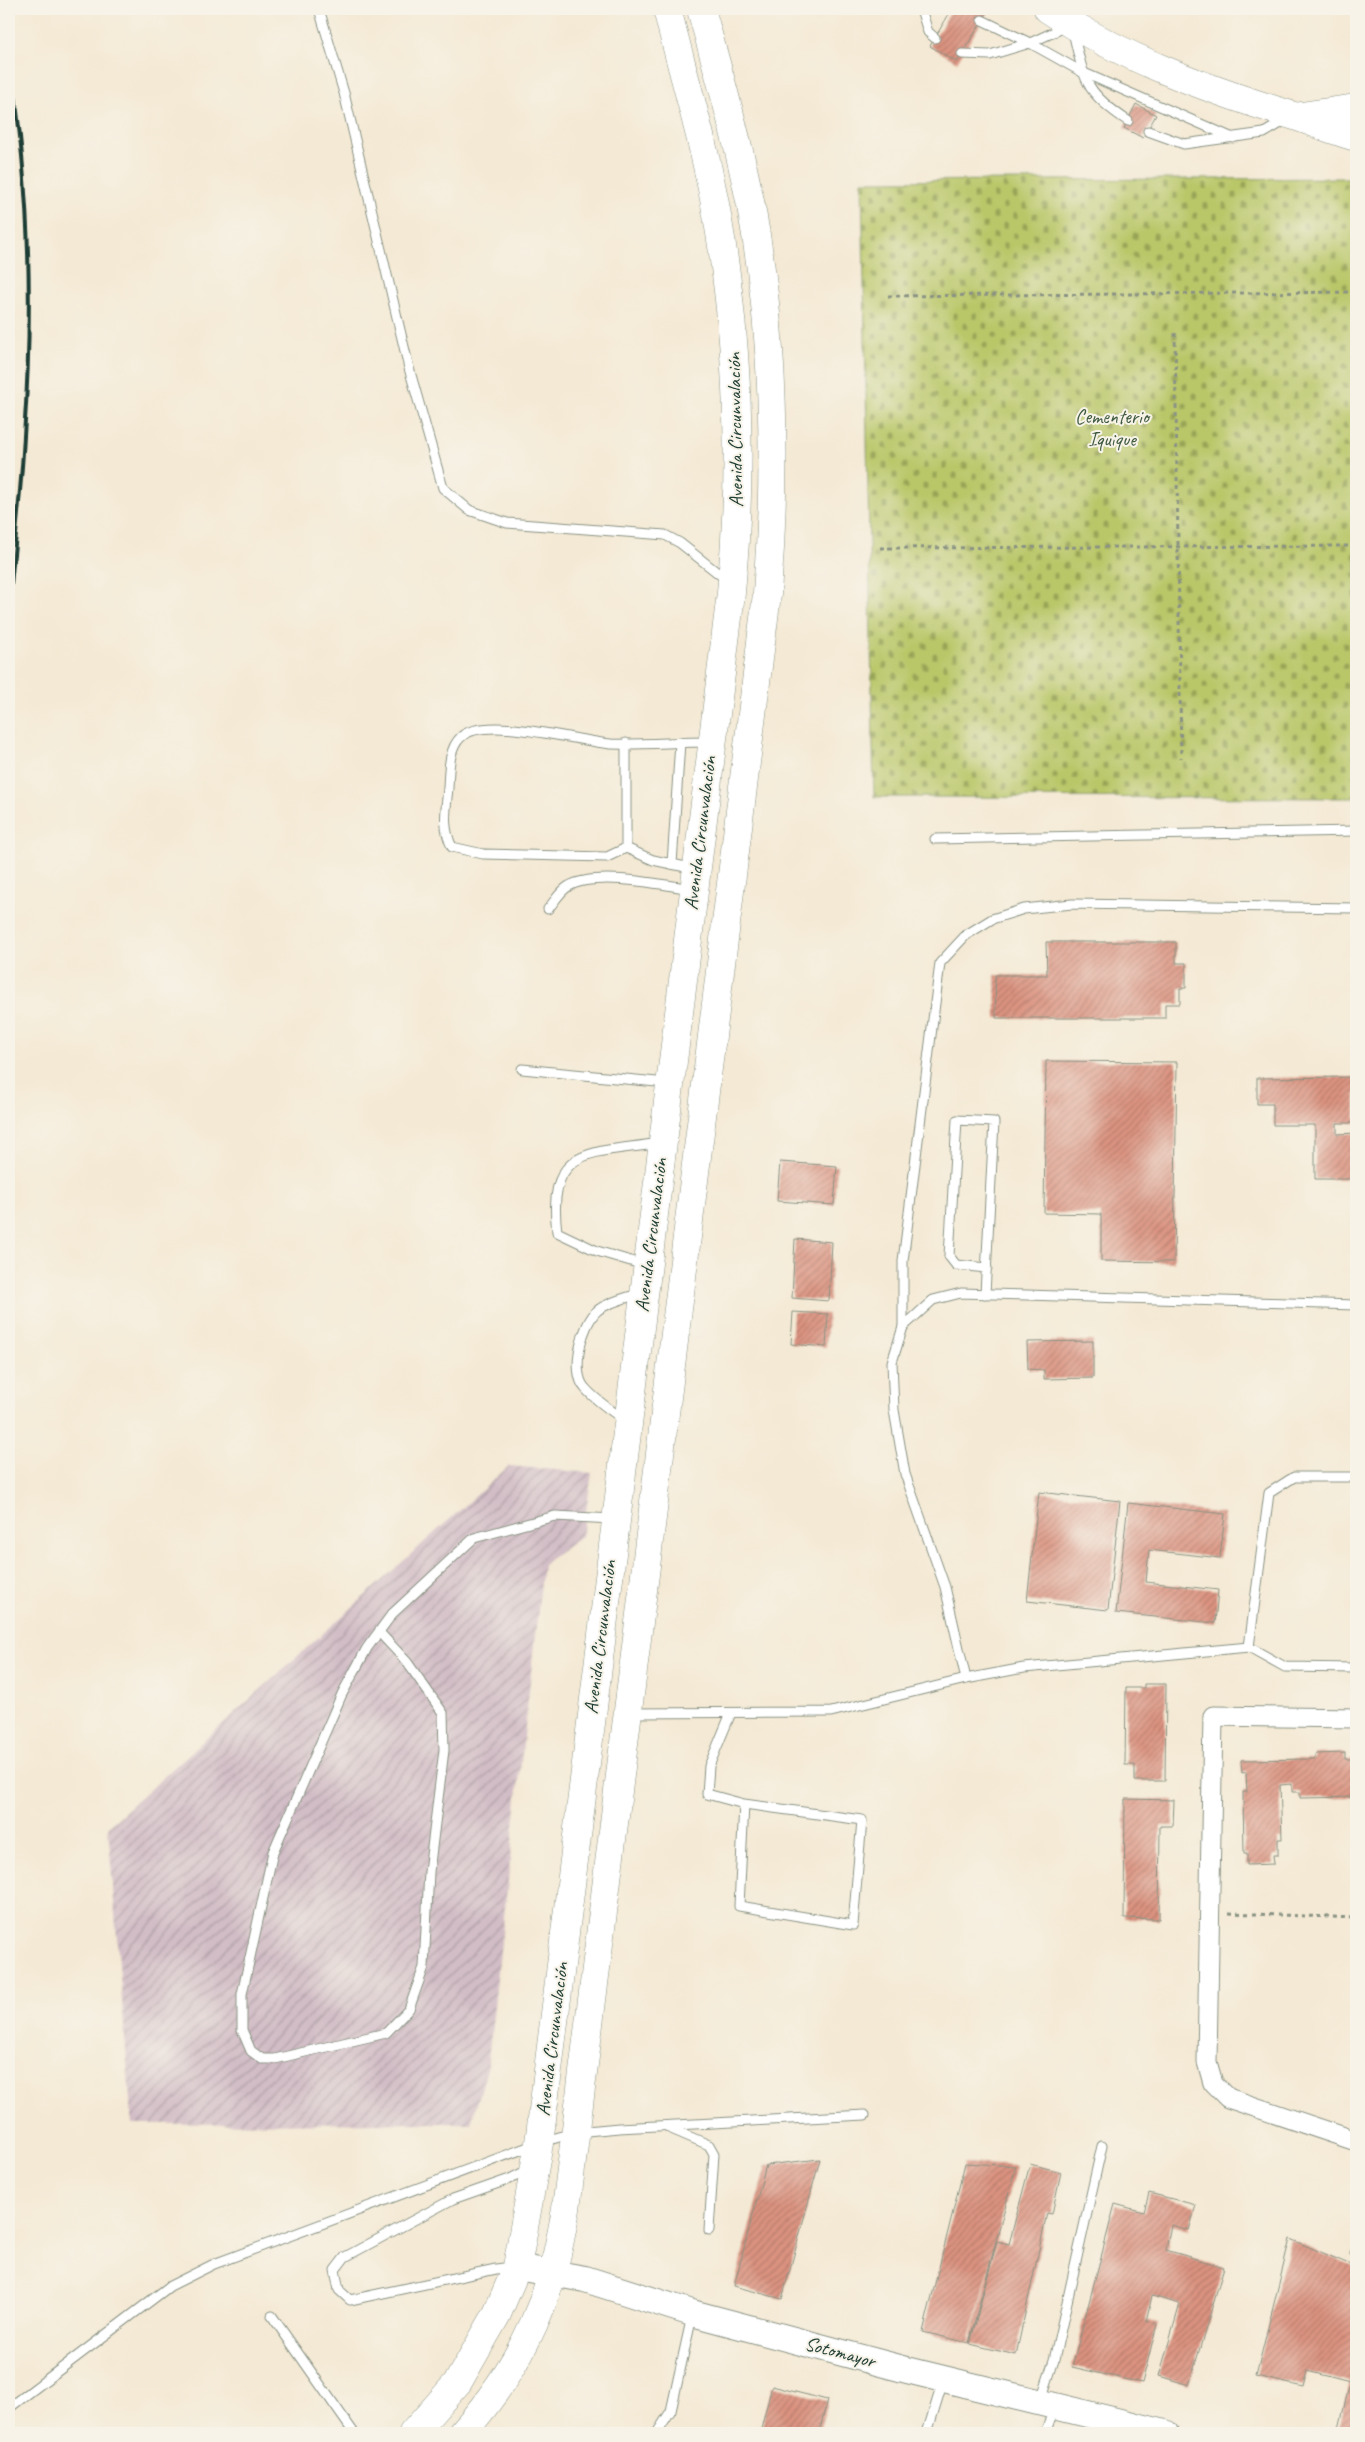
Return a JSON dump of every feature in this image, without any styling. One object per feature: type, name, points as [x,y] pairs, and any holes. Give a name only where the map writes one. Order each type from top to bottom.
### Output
[{"type":"main road","name":"Avenida Circunvalación","points":[[413,2433],[447,2395],[476,2354],[497,2314],[517,2267],[536,2155],[670,1083],[687,874],[711,742],[732,584],[739,476],[737,375],[732,321],[717,214],[667,9]]},
{"type":"main road","name":"Avenida Circunvalación","points":[[462,2433],[490,2400],[515,2362],[534,2326],[553,2273],[566,2209],[767,594],[773,500],[772,370],[760,261],[739,153],[701,9]]},
{"type":"main road","points":[[1048,9],[1072,24],[1152,64],[1198,84],[1356,137]]},
{"type":"main road","points":[[1293,116],[1317,115],[1356,108]]},
{"type":"main road","name":"Sotomayor","points":[[517,2267],[585,2279],[692,2313],[1165,2433]]},
{"type":"street","points":[[1356,1718],[1213,1716],[1208,1912],[1207,2062],[1213,2083],[1228,2098],[1356,2141]]},
{"type":"lane","points":[[319,9],[344,93],[408,368],[443,488],[469,510],[506,523],[665,535],[680,543],[732,584]]},
{"type":"lane","points":[[921,9],[928,32],[935,38]]},
{"type":"lane","points":[[982,20],[1030,43],[1082,72],[1233,138]]},
{"type":"lane","points":[[962,54],[990,55],[1030,43],[1072,24],[1082,72],[1091,91],[1103,104],[1128,121]]},
{"type":"lane","points":[[1148,131],[1184,144],[1264,133],[1293,116]]},
{"type":"lane","points":[[687,874],[626,848],[607,857],[483,854],[452,847],[445,833],[450,759],[460,737],[472,731],[490,729],[543,732],[610,744],[711,742]]},
{"type":"lane","points":[[680,742],[687,874]]},
{"type":"lane","points":[[626,743],[626,848]]},
{"type":"lane","points":[[935,839],[1356,831]]},
{"type":"lane","points":[[548,909],[568,886],[592,880],[640,881],[687,874]]},
{"type":"lane","points":[[966,1679],[945,1587],[904,1474],[894,1410],[892,1362],[903,1327],[903,1261],[940,963],[966,935],[992,918],[1024,910],[1072,904],[1356,908]]},
{"type":"lane","points":[[522,1069],[670,1083]]},
{"type":"lane","points":[[985,1294],[987,1268],[994,1122],[957,1120],[949,1256],[956,1265],[987,1268]]},
{"type":"lane","points":[[647,1266],[597,1251],[557,1232],[554,1207],[559,1184],[568,1164],[591,1152],[616,1150],[662,1142]]},
{"type":"lane","points":[[627,1423],[584,1387],[577,1370],[588,1322],[598,1310],[609,1304],[644,1292]]},
{"type":"lane","points":[[903,1327],[933,1300],[961,1293],[1356,1305]]},
{"type":"lane","points":[[1249,1647],[1269,1492],[1294,1477],[1356,1477]]},
{"type":"lane","points":[[379,1632],[407,1662],[443,1712],[444,1750],[429,1872],[424,1967],[409,2009],[386,2032],[276,2059],[262,2059],[247,2046],[242,2030],[242,1994],[273,1852],[342,1694],[367,1648],[392,1614],[474,1538],[555,1516],[615,1519]]},
{"type":"lane","points":[[628,1713],[831,1712],[966,1679],[1024,1668],[1249,1647],[1284,1667],[1356,1668]]},
{"type":"lane","points":[[731,1713],[709,1766],[707,1794],[744,1804],[862,1820],[853,1924],[739,1906],[744,1804]]},
{"type":"lane","points":[[9,2408],[170,2286],[205,2268],[536,2155],[576,2132],[865,2115]]},
{"type":"lane","points":[[667,2127],[709,2145],[714,2154],[708,2230]]},
{"type":"lane","points":[[1045,2433],[1047,2404],[1054,2360],[1102,2146]]},
{"type":"lane","points":[[517,2267],[487,2270],[350,2300],[339,2290],[336,2270],[345,2257],[453,2199],[510,2180],[536,2155]]},
{"type":"lane","points":[[657,2433],[671,2411],[692,2313]]},
{"type":"lane","points":[[272,2316],[349,2432]]},
{"type":"lane","points":[[927,2433],[943,2378]]},
{"type":"path","points":[[888,296],[1356,292]]},
{"type":"path","points":[[1175,333],[1181,758]]},
{"type":"path","points":[[880,548],[1356,546]]},
{"type":"path","points":[[1208,1912],[1356,1918]]},
{"type":"shaded area","points":[[509,1466],[592,1473],[582,1536],[543,1564],[487,2069],[471,2123],[132,2124],[108,1827]]},
{"type":"green space","name":"Cementerio Iquique","points":[[1356,178],[1356,798],[874,797],[862,181]]},
{"type":"building","points":[[952,9],[980,9],[987,13],[957,62],[930,46]]},
{"type":"building","points":[[1136,104],[1156,115],[1143,138],[1124,128]]},
{"type":"building","points":[[1046,942],[1176,942],[1176,963],[1186,963],[1186,988],[1180,988],[1180,1004],[1165,1004],[1165,1018],[996,1018],[995,975],[1047,975]]},
{"type":"building","points":[[1046,1061],[1177,1062],[1174,1262],[1101,1261],[1101,1214],[1044,1213]]},
{"type":"building","points":[[1356,1077],[1356,1123],[1337,1123],[1337,1134],[1356,1133],[1356,1179],[1315,1179],[1315,1125],[1273,1125],[1273,1104],[1257,1104],[1257,1078]]},
{"type":"building","points":[[780,1162],[837,1166],[834,1205],[777,1201]]},
{"type":"building","points":[[795,1239],[832,1242],[829,1301],[792,1298]]},
{"type":"building","points":[[793,1312],[828,1314],[826,1347],[791,1344]]},
{"type":"building","points":[[1093,1341],[1093,1378],[1044,1379],[1044,1370],[1028,1369],[1027,1342]]},
{"type":"building","points":[[1039,1492],[1120,1501],[1108,1610],[1027,1601]]},
{"type":"building","points":[[1128,1503],[1225,1514],[1220,1558],[1149,1550],[1146,1582],[1218,1590],[1215,1623],[1116,1613]]},
{"type":"building","points":[[1144,1684],[1166,1684],[1165,1781],[1135,1781],[1135,1765],[1125,1765],[1126,1688],[1144,1688]]},
{"type":"building","points":[[1345,1753],[1345,1759],[1356,1759],[1356,1797],[1300,1798],[1300,1792],[1292,1792],[1292,1784],[1280,1785],[1282,1839],[1278,1839],[1278,1855],[1273,1855],[1274,1864],[1247,1865],[1247,1854],[1244,1854],[1243,1792],[1247,1792],[1246,1772],[1242,1773],[1241,1760],[1315,1759],[1315,1754]]},
{"type":"building","points":[[1125,1799],[1174,1800],[1173,1826],[1160,1826],[1159,1919],[1124,1918]]},
{"type":"building","points":[[820,2159],[782,2299],[734,2286],[766,2165]]},
{"type":"building","points":[[965,2163],[1016,2166],[969,2343],[923,2332]]},
{"type":"building","points":[[1030,2164],[1061,2172],[1052,2214],[1047,2213],[1016,2355],[970,2344],[997,2241],[1009,2244]]},
{"type":"building","points":[[1149,2193],[1196,2205],[1189,2230],[1171,2225],[1166,2250],[1224,2267],[1189,2385],[1159,2376],[1180,2304],[1152,2296],[1146,2321],[1157,2324],[1142,2383],[1072,2367],[1115,2204],[1144,2212]]},
{"type":"building","points":[[1290,2239],[1356,2267],[1356,2433],[1338,2433],[1350,2382],[1307,2371],[1303,2387],[1256,2376]]},
{"type":"building","points":[[772,2386],[827,2400],[819,2433],[760,2433]]},
{"type":"railway","points":[[9,57],[16,104],[25,198],[29,294],[23,457],[9,606]]}]
